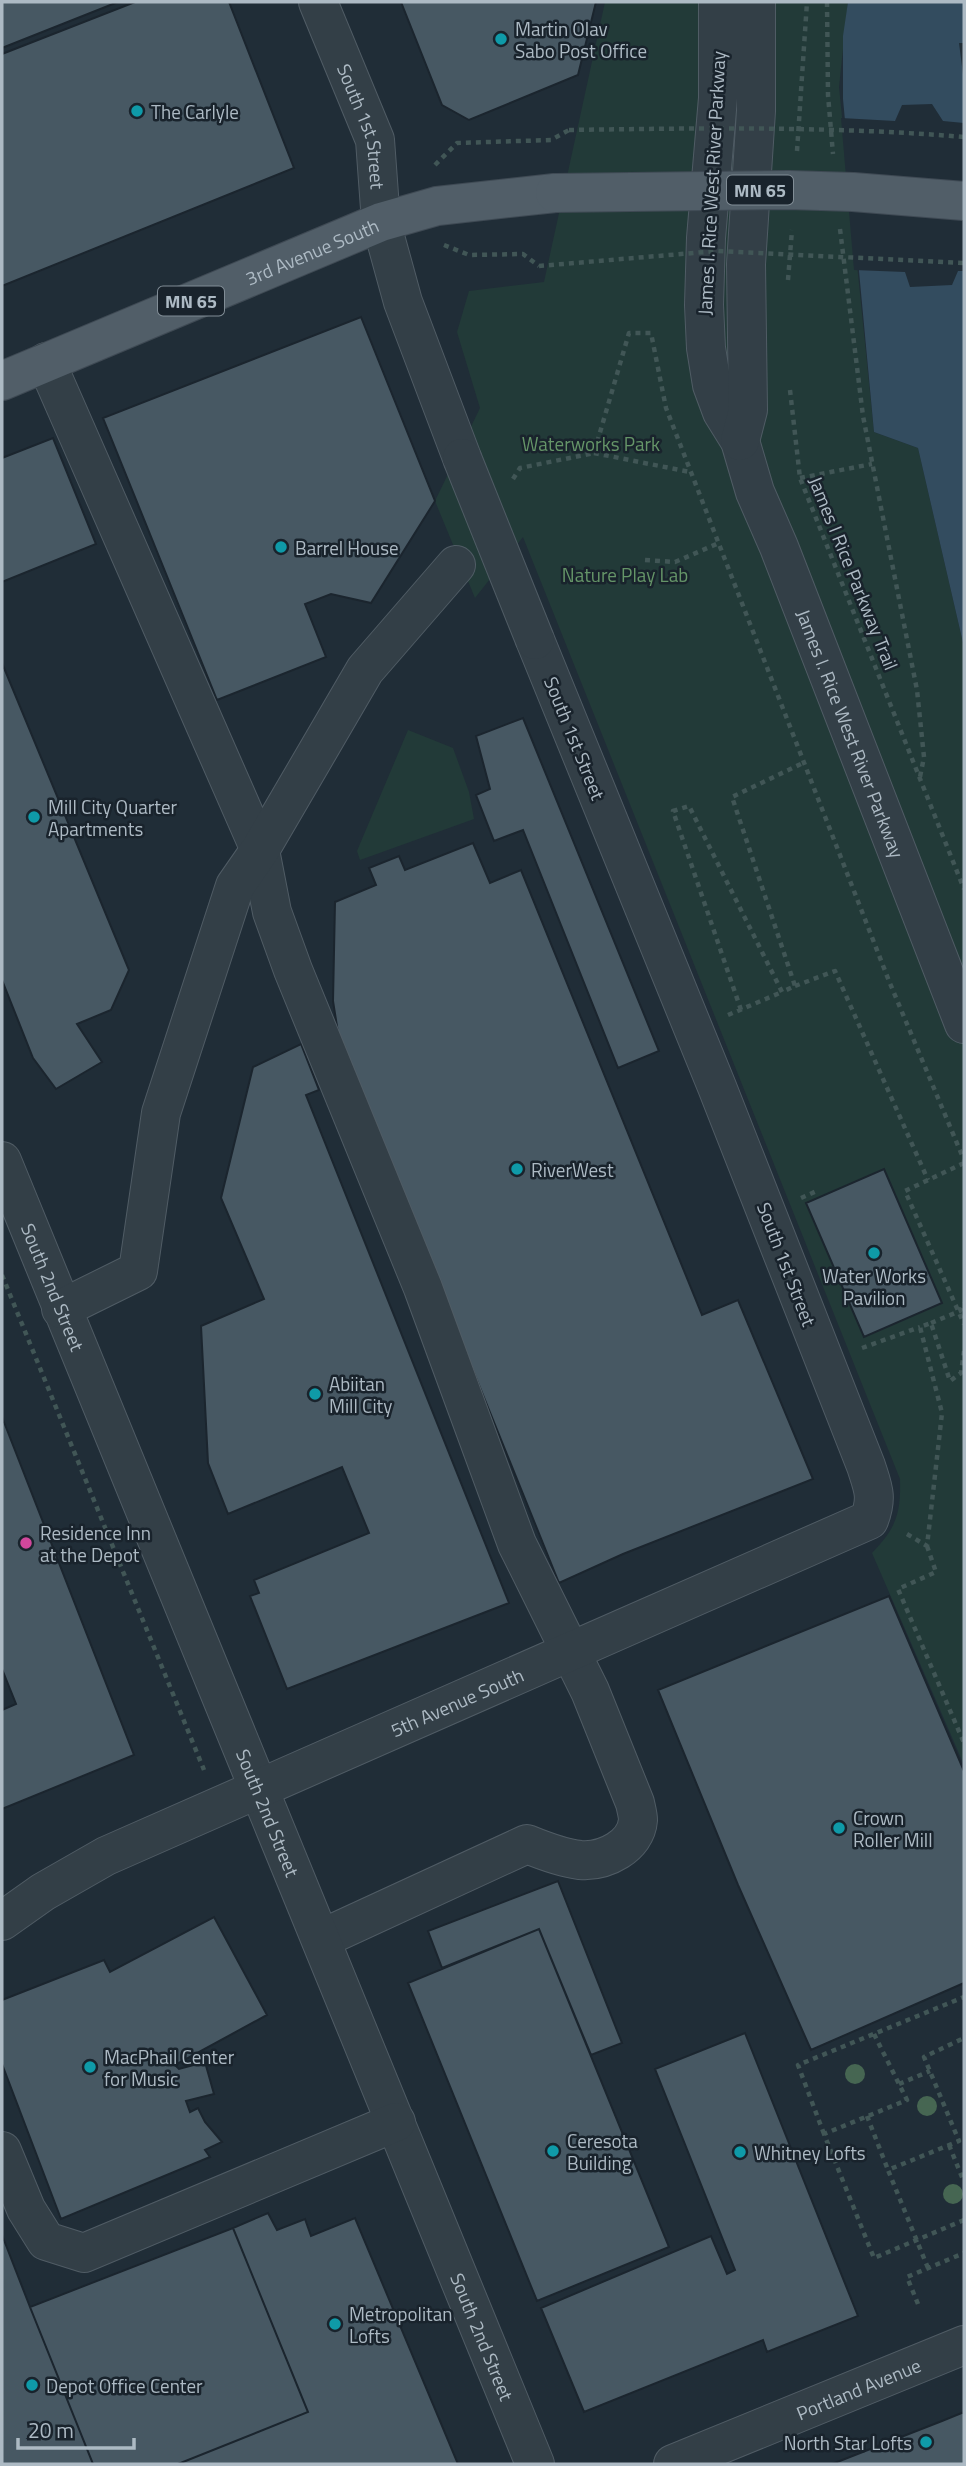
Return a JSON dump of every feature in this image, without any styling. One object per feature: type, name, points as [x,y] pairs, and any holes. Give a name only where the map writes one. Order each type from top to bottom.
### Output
[{"type":"main road","name":"3rd Avenue South","points":[[2,381],[381,222],[437,206],[555,193],[789,190],[964,201]]},
{"type":"street","name":"South 1st Street","points":[[318,2],[375,139],[381,222],[403,302],[462,458],[717,1087],[866,1466]]},
{"type":"street","name":"James I. Rice West River Parkway","points":[[718,2],[718,98],[706,238],[704,305],[706,348],[712,385],[722,412],[740,441],[755,492],[779,547],[964,1024]]},
{"type":"street","name":"James I. Rice West River Parkway","points":[[740,441],[748,410],[746,264],[756,111],[755,2]]},
{"type":"street","points":[[46,362],[260,850],[272,912],[293,970],[423,1288],[517,1544],[594,1698],[635,1803],[638,1818],[635,1832],[624,1846],[610,1855],[596,1860],[580,1860],[527,1844],[321,1940]]},
{"type":"street","points":[[61,1310],[138,1271],[162,1113],[236,886],[260,850],[365,670],[456,565]]},
{"type":"street","name":"South 2nd Street","points":[[2,1161],[535,2464]]},
{"type":"street","name":"5th Avenue South","points":[[2,1920],[43,1892],[106,1856],[869,1520],[875,1504],[866,1466]]},
{"type":"street","points":[[2,2151],[26,2209],[46,2241],[84,2253],[396,2122]]},
{"type":"street","name":"Portland Avenue","points":[[673,2464],[964,2345]]},
{"type":"path","points":[[797,161],[807,2]]},
{"type":"path","points":[[457,143],[551,140],[569,130],[798,128],[897,131],[964,137]]},
{"type":"path","points":[[788,284],[792,229]]},
{"type":"path","points":[[469,255],[523,254],[539,266],[717,251],[964,263]]},
{"type":"path","points":[[594,453],[629,333],[651,333],[666,408],[889,981],[964,1162],[905,1191],[964,1324]]},
{"type":"path","name":"James I Rice Parkway Trail","points":[[788,378],[800,478],[964,889]]},
{"type":"path","points":[[506,489],[520,468],[594,453],[691,472]]},
{"type":"path","points":[[800,478],[872,464],[917,691],[924,757],[920,778]]},
{"type":"path","points":[[646,559],[674,562],[719,543]]},
{"type":"path","points":[[795,986],[732,797],[803,763]]},
{"type":"path","points":[[782,992],[689,806],[673,811],[741,1010],[835,971],[928,1180]]},
{"type":"path","points":[[806,1196],[819,1190]]},
{"type":"path","points":[[858,1350],[960,1311],[964,1303]]},
{"type":"path","points":[[931,1323],[950,1381],[961,1373],[964,1351]]},
{"type":"path","points":[[920,1327],[942,1413],[927,1546],[936,1572],[898,1589],[964,1743]]},
{"type":"path","points":[[907,1534],[927,1546]]},
{"type":"path","points":[[964,1997],[798,2065],[874,2258],[964,2220]]},
{"type":"path","points":[[824,2134],[907,2101],[874,2034]]},
{"type":"path","points":[[888,2170],[959,2141],[924,2057],[964,2038]]},
{"type":"path","points":[[899,2084],[930,2071]]},
{"type":"path","points":[[867,2116],[928,2268]]},
{"type":"path","points":[[949,2145],[964,2182]]},
{"type":"path","points":[[918,2304],[907,2277],[964,2253]]},
{"type":"green space","name":"Waterworks Park","points":[[605,2],[848,2],[839,87],[874,432],[918,448],[964,647],[964,1765],[872,1553],[892,1528],[898,1511],[900,1479],[523,537],[475,598],[435,501],[480,408],[457,332],[469,291],[544,282]]},
{"type":"green space","points":[[408,730],[453,748],[469,792],[474,819],[360,860],[357,851]]},
{"type":"water","points":[[848,2],[964,2],[964,43],[959,43],[964,82],[964,647],[918,448],[874,432],[843,99],[843,36]]},
{"type":"pier","points":[[932,104],[943,121],[964,123],[964,271],[958,271],[952,285],[910,287],[905,272],[854,270],[841,118],[895,121],[902,105]]},
{"type":"building","points":[[2,2],[118,2],[2,48]]},
{"type":"building","name":"The Carlyle","points":[[135,2],[229,2],[294,168],[2,286],[2,54]]},
{"type":"building","name":"Martin Olav Sabo Post Office","points":[[401,2],[596,2],[578,75],[469,120],[442,105]]},
{"type":"building","name":"Barrel House","points":[[361,317],[435,501],[371,603],[331,594],[305,604],[326,657],[217,700],[103,418]]},
{"type":"building","points":[[53,438],[96,544],[2,582],[2,458]]},
{"type":"building","name":"Mill City Quarter Apartments","points":[[2,663],[129,970],[111,1010],[77,1024],[102,1062],[56,1089],[33,1058],[2,980]]},
{"type":"building","points":[[523,718],[659,1051],[618,1068],[523,830],[494,841],[476,795],[490,789],[476,736]]},
{"type":"building","name":"RiverWest","points":[[473,843],[490,883],[521,870],[702,1315],[738,1300],[813,1479],[623,1554],[559,1583],[339,1039],[333,1001],[335,902],[376,885],[369,868],[399,856],[405,870]]},
{"type":"building","name":"Abiitan Mill City","points":[[301,1044],[319,1090],[306,1095],[509,1603],[287,1689],[250,1596],[259,1593],[254,1580],[369,1533],[342,1467],[228,1514],[208,1463],[201,1326],[264,1299],[221,1198],[253,1067]]},
{"type":"building","name":"Water Works Pavilion","points":[[884,1169],[942,1303],[864,1337],[806,1203]]},
{"type":"building","name":"Residence Inn at the Depot","points":[[2,1417],[134,1755],[2,1809],[2,1710],[16,1704],[2,1669]]},
{"type":"building","name":"Crown Roller Mill","points":[[889,1596],[964,1771],[964,1983],[811,2050],[738,1885],[658,1690]]},
{"type":"building","points":[[558,1881],[622,2043],[591,2055],[539,1929],[442,1968],[428,1931]]},
{"type":"building","name":"MacPhail Center for Music","points":[[214,1917],[267,2015],[175,2065],[179,2069],[205,2062],[214,2094],[186,2101],[190,2112],[198,2108],[205,2122],[222,2142],[205,2150],[210,2157],[61,2219],[2,2064],[2,2000],[104,1960],[110,1972]]},
{"type":"building","name":"Ceresota Building","points":[[539,1929],[669,2247],[537,2301],[408,1983]]},
{"type":"building","name":"Whitney Lofts","points":[[745,2033],[858,2316],[767,2352],[763,2340],[584,2412],[541,2308],[711,2236],[727,2274],[735,2270],[655,2069]]},
{"type":"building","name":"Metropolitan Lofts","points":[[268,2213],[277,2230],[305,2219],[311,2236],[355,2218],[458,2464],[178,2464],[308,2412],[233,2228]]},
{"type":"building","points":[[233,2228],[308,2412],[178,2464],[93,2464],[30,2307]]},
{"type":"building","name":"Depot Office Center","points":[[2,2235],[30,2307],[93,2464],[2,2464]]},
{"type":"building","name":"North Star Lofts","points":[[964,2412],[964,2464],[832,2464],[942,2421]]},
{"type":"place","name":"Martin Olav Sabo Post Office","points":[[501,39]]},
{"type":"place","name":"The Carlyle","points":[[137,111]]},
{"type":"place","name":"Barrel House","points":[[281,547]]},
{"type":"place","name":"Mill City Quarter Apartments","points":[[34,817]]},
{"type":"place","name":"RiverWest","points":[[517,1169]]},
{"type":"place","name":"Water Works Pavilion","points":[[874,1253]]},
{"type":"place","name":"Abiitan Mill City","points":[[315,1394]]},
{"type":"place","name":"Residence Inn at the Depot","points":[[26,1543]]},
{"type":"place","name":"Crown Roller Mill","points":[[839,1828]]},
{"type":"place","name":"MacPhail Center for Music","points":[[90,2067]]},
{"type":"place","name":"Ceresota Building","points":[[553,2151]]},
{"type":"place","name":"Whitney Lofts","points":[[740,2152]]},
{"type":"place","name":"Metropolitan Lofts","points":[[335,2324]]},
{"type":"place","name":"Depot Office Center","points":[[32,2385]]},
{"type":"place","name":"North Star Lofts","points":[[926,2442]]},
{"type":"park label","name":"Nature Play Lab","points":[[625,574]]}]
